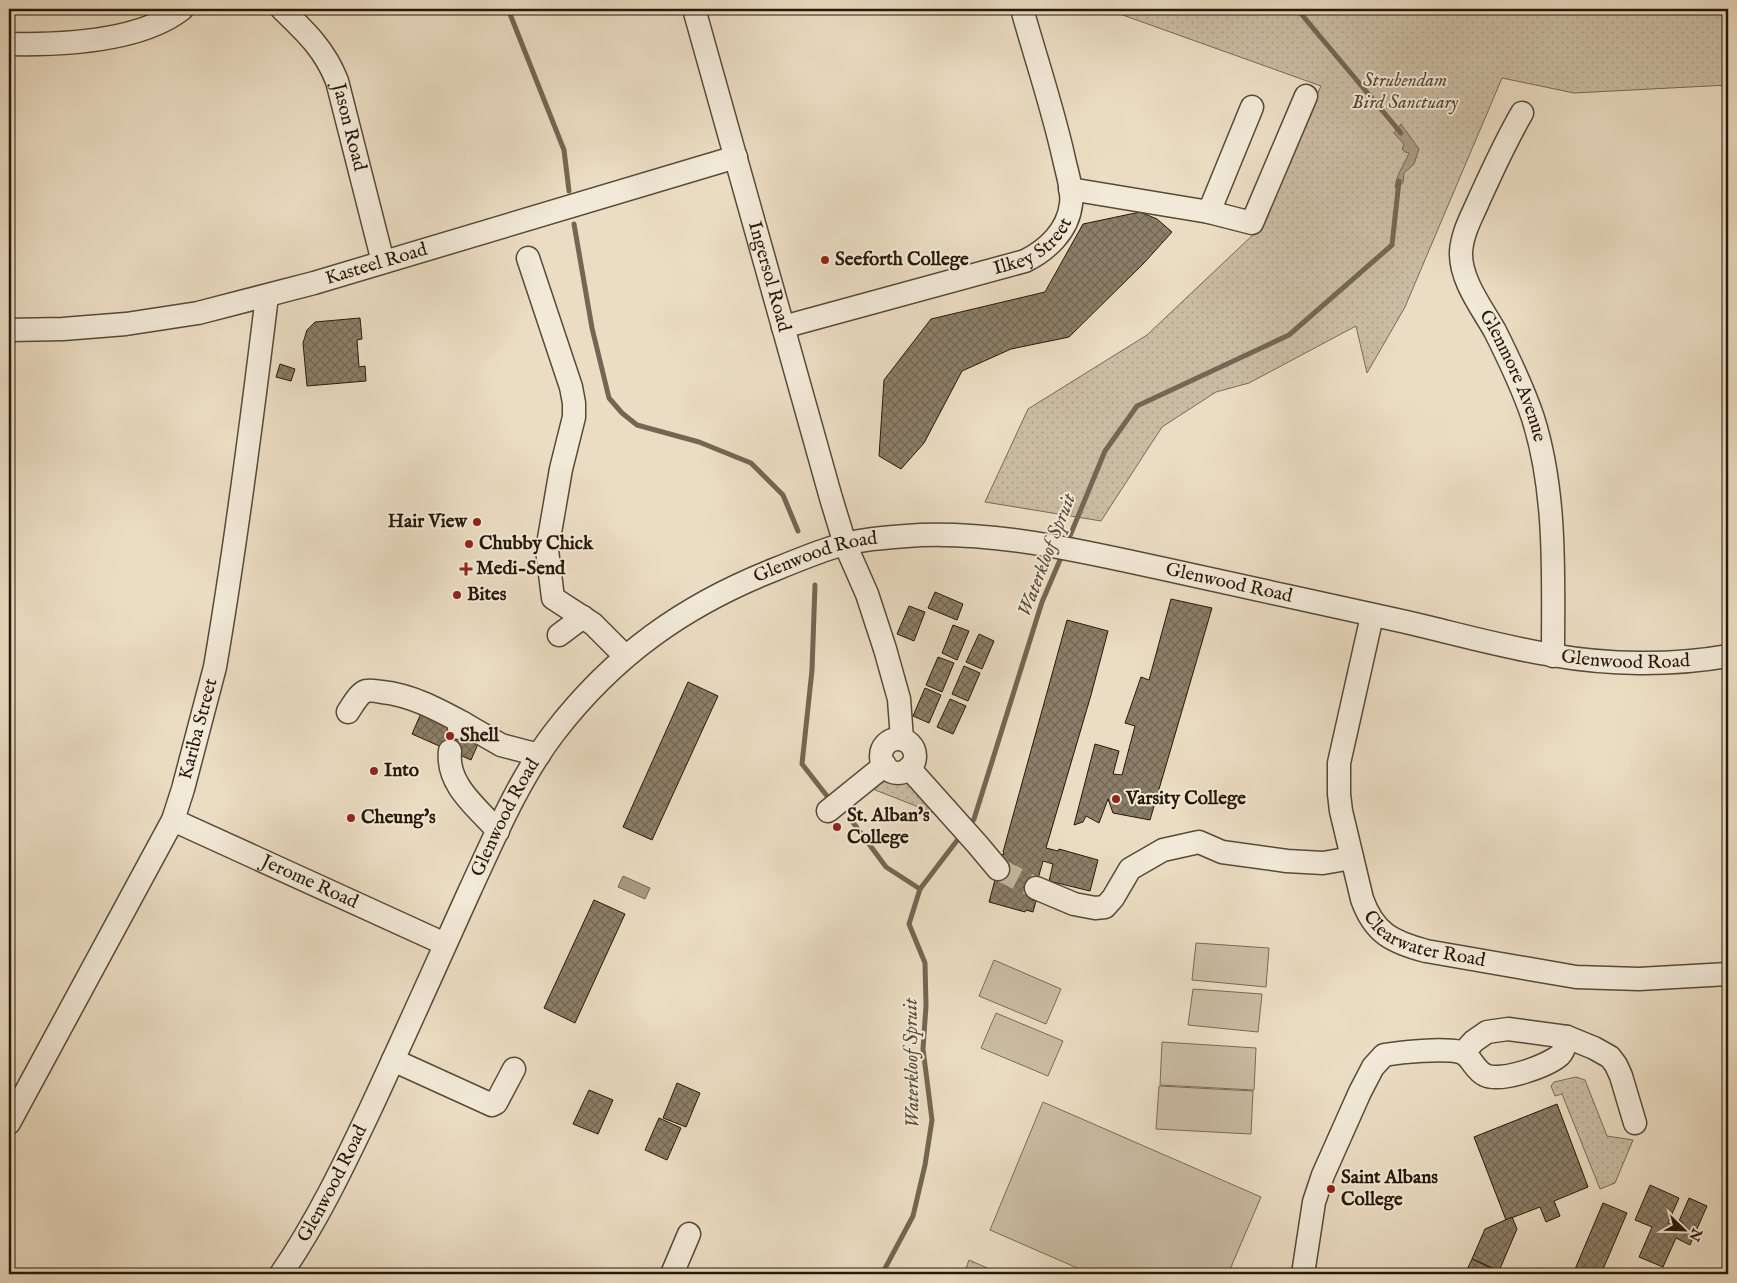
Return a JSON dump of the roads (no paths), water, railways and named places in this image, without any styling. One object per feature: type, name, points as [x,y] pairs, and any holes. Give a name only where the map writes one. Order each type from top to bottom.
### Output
[{"type":"street","points":[[9,44],[59,44],[97,39],[148,27],[182,9]]},
{"type":"street","name":"Jason Road","points":[[282,9],[319,46],[333,71],[383,262]]},
{"type":"street","name":"Ingersol Road","points":[[694,9],[845,544],[867,594],[885,649],[899,699],[902,740]]},
{"type":"street","name":"Ilkey Street","points":[[783,327],[1011,265],[1033,257],[1047,247],[1059,233],[1070,211],[1072,202],[1070,189],[1062,150],[1022,9]]},
{"type":"street","points":[[1070,189],[1209,212],[1252,223],[1306,96]]},
{"type":"street","points":[[1209,212],[1252,107]]},
{"type":"street","name":"Glenmore Avenue","points":[[1522,113],[1505,141],[1468,224],[1462,245],[1461,257],[1470,285],[1518,380],[1537,435],[1550,495],[1553,656]]},
{"type":"street","name":"Kasteel Road","points":[[9,330],[63,329],[145,322],[198,313],[268,296],[736,157]]},
{"type":"street","points":[[528,258],[571,387],[574,403],[574,417],[561,469],[547,550],[553,598],[601,631],[625,656]]},
{"type":"street","name":"Kariba Street","points":[[9,1123],[173,820],[183,789],[216,660],[234,545],[268,296]]},
{"type":"street","name":"Glenwood Road","points":[[280,1274],[322,1207],[393,1060],[498,831],[550,738],[581,700],[625,656],[646,639],[716,595],[754,578],[845,544],[920,536],[960,536],[1045,544],[1553,656],[1627,662],[1728,656]]},
{"type":"street","name":"Clearwater Road","points":[[1372,616],[1339,763],[1339,788],[1341,811],[1362,899],[1370,916],[1385,935],[1407,946],[1426,951],[1576,977],[1639,979],[1728,974]]},
{"type":"street","points":[[559,635],[583,617]]},
{"type":"street","points":[[348,712],[361,694],[368,690],[392,693],[412,698],[438,709],[461,725],[501,745],[539,755]]},
{"type":"street","points":[[892,740],[908,742],[914,751],[914,762],[909,768],[902,772],[896,772],[891,771],[885,765],[882,758],[884,747],[892,740]]},
{"type":"street","points":[[450,751],[450,765],[456,783],[498,831]]},
{"type":"street","points":[[828,811],[885,765]]},
{"type":"street","points":[[909,768],[998,869]]},
{"type":"street","name":"Jerome Road","points":[[173,820],[445,944]]},
{"type":"street","points":[[1036,888],[1066,902],[1083,907],[1095,908],[1105,906],[1113,898],[1130,869],[1163,850],[1199,842],[1222,852],[1288,861],[1323,863],[1352,858]]},
{"type":"street","points":[[1463,1053],[1486,1032],[1496,1030],[1518,1030],[1567,1037],[1603,1053],[1616,1065],[1636,1123]]},
{"type":"street","points":[[1303,1274],[1314,1202],[1323,1175],[1360,1092],[1374,1067],[1384,1055],[1420,1051],[1456,1051],[1463,1053],[1482,1074],[1498,1078],[1535,1067],[1555,1058],[1564,1049],[1567,1037]]},
{"type":"street","points":[[393,1060],[492,1105],[496,1103],[514,1070]]},
{"type":"street","points":[[672,1274],[689,1234]]},
{"type":"waterway","points":[[508,9],[564,150],[569,191]]},
{"type":"waterway","name":"Waterkloof Spruit","points":[[1297,9],[1401,133]]},
{"type":"waterway","name":"Waterkloof Spruit","points":[[1067,543],[1105,451],[1137,406],[1289,335],[1392,245],[1399,181]]},
{"type":"waterway","points":[[574,224],[592,328],[609,398],[622,413],[637,425],[699,442],[751,463],[783,495],[798,531]]},
{"type":"waterway","name":"Waterkloof Spruit","points":[[969,826],[974,819],[1042,602],[1063,553]]},
{"type":"waterway","points":[[815,585],[812,670],[802,764],[827,796]]},
{"type":"waterway","points":[[849,817],[886,867],[920,889]]},
{"type":"waterway","name":"Waterkloof Spruit","points":[[882,1274],[913,1216],[925,1165],[932,1120],[923,1049],[926,1006],[925,963],[909,924],[920,889],[962,834]]},
{"type":"tunnel","points":[[998,869],[1036,888]]},
{"type":"place","name":"Seeforth College","points":[[825,260]]},
{"type":"place","name":"Hair View","points":[[477,522]]},
{"type":"place","name":"Chubby Chick","points":[[469,544]]},
{"type":"place","name":"Medi-Send","points":[[466,569]]},
{"type":"place","name":"Bites","points":[[457,595]]},
{"type":"place","name":"Shell","points":[[450,736]]},
{"type":"place","name":"Into","points":[[374,771]]},
{"type":"place","name":"Varsity College","points":[[1116,799]]},
{"type":"place","name":"Cheung's","points":[[351,818]]},
{"type":"place","name":"St. Alban's College","points":[[837,827]]},
{"type":"place","name":"Saint Albans College","points":[[1331,1189]]},
{"type":"park label","name":"Strubendam Bird Sanctuary","points":[[1405,92]]}]
